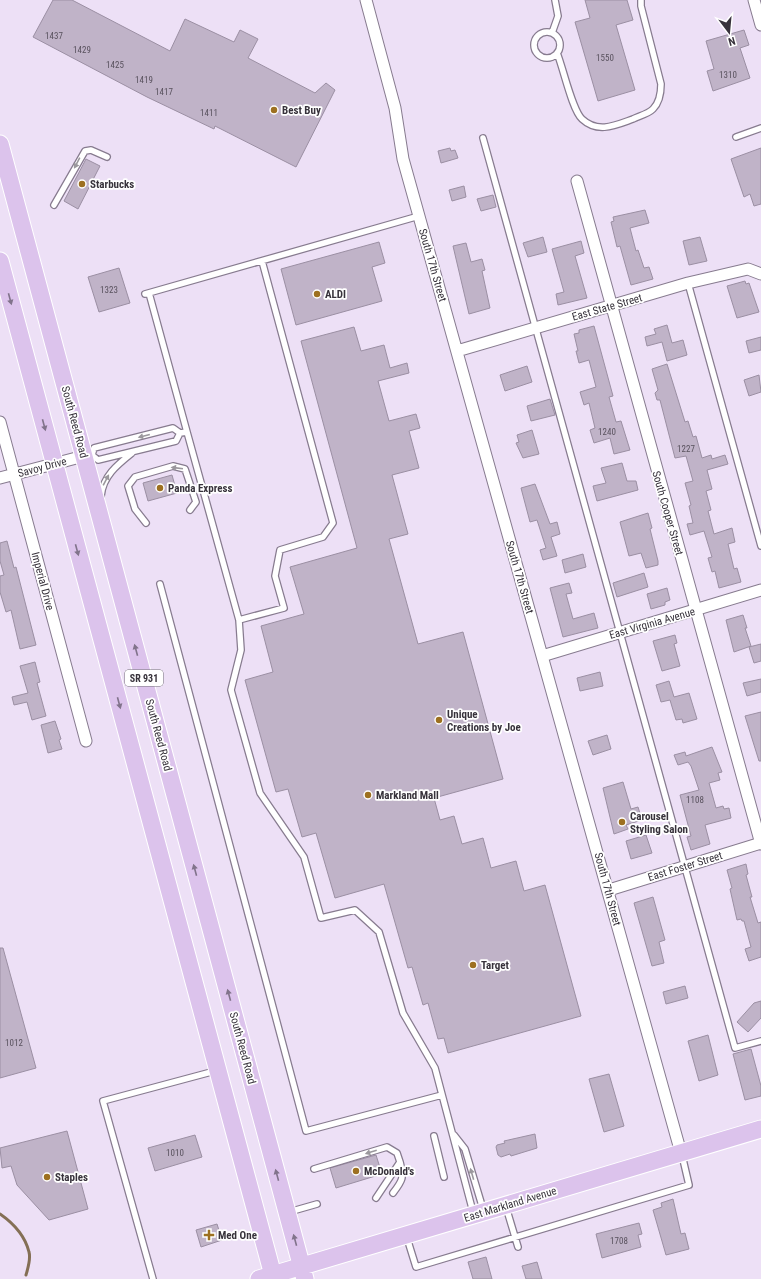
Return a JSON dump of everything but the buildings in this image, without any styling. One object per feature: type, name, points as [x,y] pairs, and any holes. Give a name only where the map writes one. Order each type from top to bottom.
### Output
[{"type":"main road","name":"South Reed Road","points":[[0,144],[88,456],[101,518],[304,1273]]},
{"type":"main road","name":"SR 931","points":[[0,261],[217,1070],[268,1278]]},
{"type":"main road","name":"East Markland Avenue","points":[[268,1278],[304,1273],[407,1235],[761,1129]]},
{"type":"street","name":"South 17th Street","points":[[366,0],[395,108],[403,159],[609,890],[681,1153]]},
{"type":"street","points":[[754,0],[761,25]]},
{"type":"street","name":"South Cooper Street","points":[[577,181],[761,843]]},
{"type":"street","name":"East State Street","points":[[457,351],[688,283],[748,269],[759,272]]},
{"type":"street","name":"Imperial Drive","points":[[0,422],[86,741]]},
{"type":"street","name":"Savoy Drive","points":[[0,478],[54,463],[88,456]]},
{"type":"street","name":"East Virginia Avenue","points":[[542,656],[761,590]]},
{"type":"street","name":"East Foster Street","points":[[609,890],[761,843]]},
{"type":"lane","points":[[552,33],[558,19],[554,0]]},
{"type":"lane","points":[[557,53],[554,56],[546,58],[538,55],[534,47],[535,39],[538,35],[546,32],[552,33],[559,40],[557,53],[578,114],[587,122],[603,128],[613,126],[649,112],[657,102],[661,91],[661,84],[641,6],[641,0]]},
{"type":"lane","points":[[736,137],[761,128]]},
{"type":"lane","points":[[483,138],[686,865],[735,1048],[761,1041]]},
{"type":"lane","points":[[54,204],[85,151],[91,150],[107,157]]},
{"type":"lane","points":[[419,216],[147,294],[239,620],[241,650],[231,690],[260,794],[304,857],[321,918],[355,910],[379,932],[403,1014],[435,1068],[452,1133],[479,1213]]},
{"type":"lane","points":[[239,620],[284,608],[275,576],[280,550],[323,537],[334,522],[262,261]]},
{"type":"lane","points":[[688,283],[761,546]]},
{"type":"lane","points":[[180,433],[176,441],[98,460],[88,456],[94,448],[174,428],[180,433],[187,432]]},
{"type":"lane","points":[[101,518],[101,495],[104,481],[113,469],[134,451]]},
{"type":"lane","points":[[146,523],[135,509],[128,486],[135,477],[173,466],[185,469],[196,502],[190,510]]},
{"type":"lane","points":[[160,584],[306,1132],[442,1095]]},
{"type":"lane","points":[[153,1279],[103,1101],[217,1070]]},
{"type":"lane","points":[[452,1133],[465,1149],[479,1213]]},
{"type":"lane","points":[[434,1136],[444,1177]]},
{"type":"lane","points":[[314,1169],[387,1147],[397,1153],[403,1174],[402,1181],[393,1193]]},
{"type":"lane","points":[[407,1235],[416,1267],[515,1238],[689,1185],[681,1153]]},
{"type":"lane","points":[[376,1198],[400,1162]]},
{"type":"lane","points":[[287,1213],[317,1204]]},
{"type":"lane","points":[[506,1205],[518,1247]]},
{"type":"waterway","points":[[0,1214],[18,1230],[25,1241],[30,1258],[26,1275]]},
{"type":"place","name":"Best Buy","points":[[274,110]]},
{"type":"place","name":"Starbucks","points":[[82,184]]},
{"type":"place","name":"ALDI","points":[[317,294]]},
{"type":"place","name":"Panda Express","points":[[160,488]]},
{"type":"place","name":"Unique Creations by Joe","points":[[439,720]]},
{"type":"place","name":"Markland Mall","points":[[368,795]]},
{"type":"place","name":"Carousel Styling Salon","points":[[622,822]]},
{"type":"place","name":"Target","points":[[473,965]]},
{"type":"place","name":"McDonald's","points":[[356,1171]]},
{"type":"place","name":"Staples","points":[[47,1177]]},
{"type":"place","name":"Med One","points":[[209,1235]]}]
